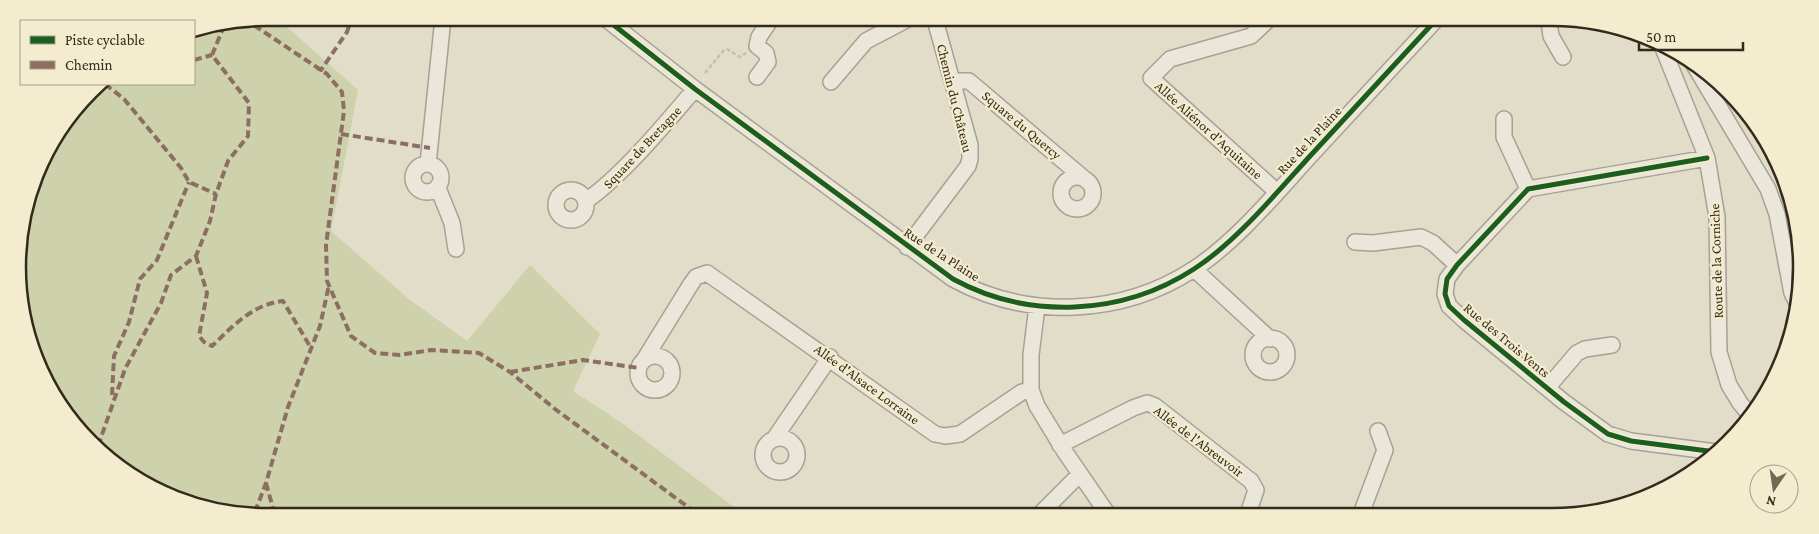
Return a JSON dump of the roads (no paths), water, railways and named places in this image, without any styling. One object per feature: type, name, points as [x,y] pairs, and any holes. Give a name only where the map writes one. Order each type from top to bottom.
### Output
[{"type":"street","points":[[428,164],[442,26]]},
{"type":"street","name":"Rue de la Plaine","points":[[615,26],[695,89],[907,247],[970,288],[990,296],[1037,306],[1094,306],[1123,300],[1158,288],[1194,269],[1242,228],[1430,26]]},
{"type":"street","points":[[757,77],[768,62],[766,53],[757,46],[759,37],[766,26]]},
{"type":"street","points":[[831,82],[866,41],[895,26]]},
{"type":"street","name":"Chemin du Château","points":[[907,247],[968,166],[970,159],[970,145],[937,26]]},
{"type":"street","name":"Allée Aliénor d'Aquitaine","points":[[1262,26],[1251,36],[1170,59],[1151,78],[1277,192]]},
{"type":"street","points":[[1550,26],[1551,36],[1563,57]]},
{"type":"street","name":"Route de la Corniche","points":[[1666,56],[1708,158],[1717,217],[1719,352],[1730,384],[1746,410]]},
{"type":"street","points":[[1702,79],[1768,189],[1778,214],[1792,290]]},
{"type":"street","name":"Square du Quercy","points":[[953,81],[969,81],[1087,181]]},
{"type":"street","name":"Square de Bretagne","points":[[586,201],[598,193],[695,89]]},
{"type":"street","points":[[1504,119],[1504,137],[1528,189],[1708,158]]},
{"type":"street","points":[[438,188],[421,192],[413,184],[412,178],[417,167],[428,164],[434,166],[441,176],[438,188],[452,223],[456,249]]},
{"type":"street","name":"Rue des Trois Vents","points":[[1528,189],[1457,265],[1447,280],[1445,294],[1449,306],[1547,388],[1608,434],[1631,441],[1708,451]]},
{"type":"street","points":[[1356,242],[1374,244],[1425,238],[1457,265]]},
{"type":"street","points":[[1194,269],[1270,338]]},
{"type":"street","name":"Allée d'Alsace Lorraine","points":[[644,360],[696,277],[708,273],[830,357],[935,434],[945,436],[960,434],[1022,392],[1031,390]]},
{"type":"street","points":[[1037,306],[1031,355],[1031,390],[1037,406],[1060,445],[1103,508]]},
{"type":"street","points":[[1547,388],[1577,353],[1586,349],[1612,345]]},
{"type":"street","points":[[774,439],[830,357]]},
{"type":"street","name":"Allée de l'Abreuvoir","points":[[1060,445],[1133,408],[1147,403],[1155,406],[1251,481],[1256,490],[1250,508]]},
{"type":"street","points":[[1363,508],[1385,450],[1378,430]]},
{"type":"street","points":[[1047,508],[1080,474]]}]
